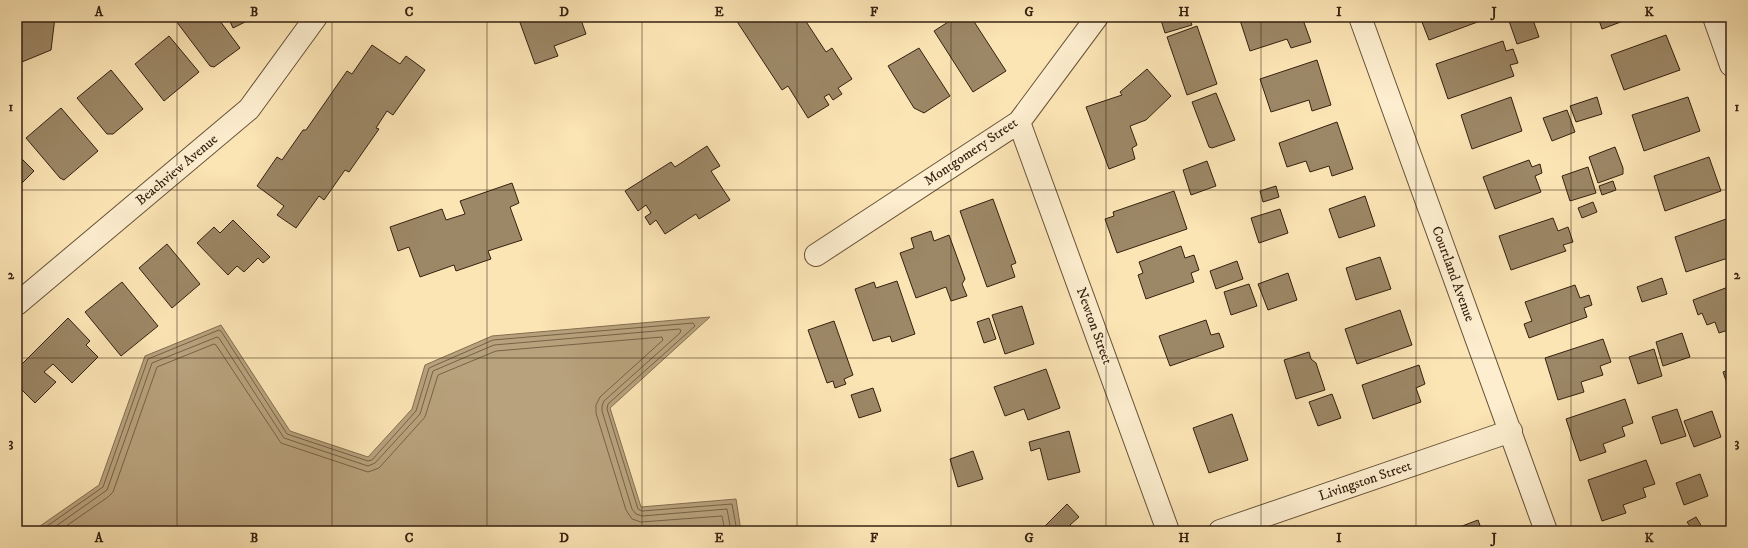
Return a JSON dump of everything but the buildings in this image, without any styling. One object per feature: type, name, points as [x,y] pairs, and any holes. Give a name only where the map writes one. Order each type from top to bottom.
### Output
[{"type":"street","name":"Beachview Avenue","points":[[17,304],[249,109],[316,17]]},
{"type":"street","name":"Montgomery Street","points":[[816,255],[1019,122],[1097,17]]},
{"type":"street","name":"Courtland Avenue","points":[[1360,17],[1511,430],[1546,531]]},
{"type":"street","points":[[1714,17],[1731,65]]},
{"type":"street","name":"Newton Street","points":[[1019,122],[1168,531]]},
{"type":"street","name":"Livingston Street","points":[[1220,531],[1511,430]]},
{"type":"water","points":[[710,317],[610,408],[641,507],[736,499],[741,531],[33,531],[99,485],[145,356],[221,325],[290,431],[368,457],[412,409],[425,365],[492,336]]}]
